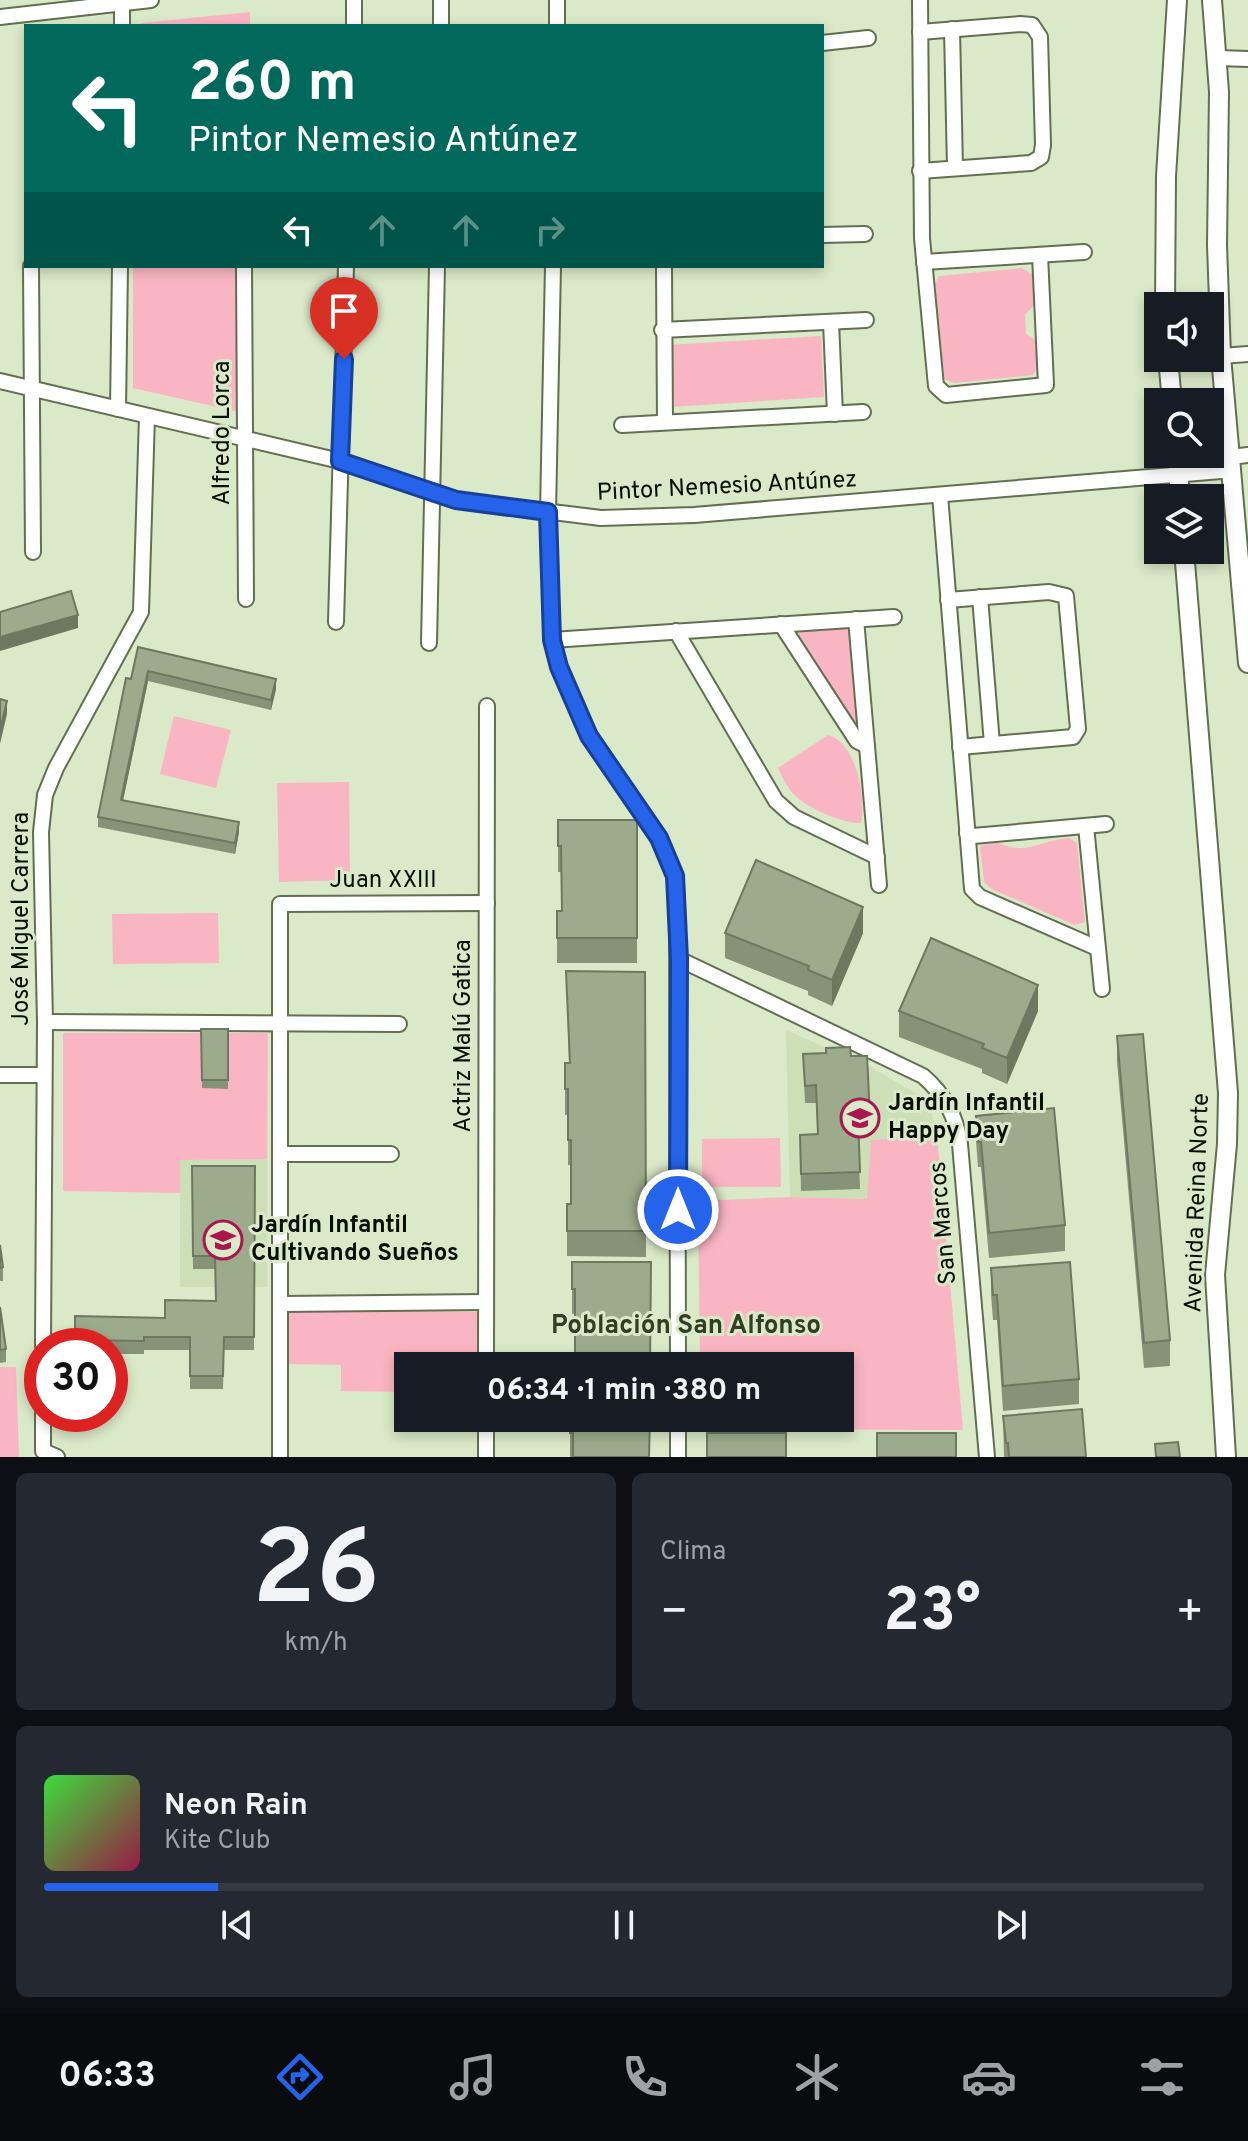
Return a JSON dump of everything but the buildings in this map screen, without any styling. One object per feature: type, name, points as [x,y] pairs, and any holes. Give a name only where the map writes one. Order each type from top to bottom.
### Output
[{"type":"street","points":[[0,17],[151,0]]},
{"type":"street","points":[[354,0],[354,24]]},
{"type":"street","points":[[441,0],[441,24]]},
{"type":"street","points":[[557,0],[557,24]]},
{"type":"street","points":[[920,0],[920,171],[924,262],[936,386],[946,395],[1046,385],[1040,255]]},
{"type":"street","points":[[1165,292],[1166,176],[1177,0]]},
{"type":"street","points":[[1212,0],[1219,141],[1218,292]]},
{"type":"street","points":[[122,24],[127,2]]},
{"type":"street","points":[[920,32],[1032,25],[1040,37],[1043,145],[1041,157],[1031,163],[920,171]]},
{"type":"street","points":[[952,29],[955,168]]},
{"type":"street","points":[[824,43],[868,38]]},
{"type":"street","points":[[1217,58],[1248,59]]},
{"type":"street","points":[[824,235],[865,234]]},
{"type":"street","points":[[924,262],[1084,252]]},
{"type":"street","points":[[31,268],[33,552]]},
{"type":"street","points":[[118,409],[120,268]]},
{"type":"street","name":"Alfredo Lorca","points":[[244,268],[246,599]]},
{"type":"street","points":[[336,622],[346,268]]},
{"type":"street","points":[[429,643],[437,268]]},
{"type":"street","points":[[553,268],[548,512],[552,640],[559,667],[589,736],[668,856],[677,897],[678,1352]]},
{"type":"street","points":[[664,268],[665,422]]},
{"type":"street","points":[[662,330],[866,320]]},
{"type":"street","points":[[831,322],[835,414]]},
{"type":"street","points":[[1224,356],[1248,354]]},
{"type":"street","points":[[1223,372],[1237,461],[1248,663]]},
{"type":"street","name":"Pintor Nemesio Antúnez","points":[[0,381],[340,461],[456,500],[601,518],[645,518],[1178,475],[1237,461]]},
{"type":"street","points":[[622,425],[863,412]]},
{"type":"street","name":"José Miguel Carrera","points":[[43,1328],[45,1022],[41,832],[45,795],[56,768],[141,612],[147,416]]},
{"type":"street","points":[[1178,468],[1179,484]]},
{"type":"street","points":[[940,495],[972,889],[980,897],[1097,948]]},
{"type":"street","name":"Avenida Reina Norte","points":[[1185,564],[1225,1048],[1227,1144],[1215,1275],[1226,1457]]},
{"type":"street","points":[[948,600],[1049,592],[1066,596],[1078,729],[1073,737],[960,747]]},
{"type":"street","points":[[980,597],[992,744]]},
{"type":"street","points":[[552,640],[894,617]]},
{"type":"street","points":[[856,619],[879,885]]},
{"type":"street","points":[[781,624],[857,741],[867,746]]},
{"type":"street","points":[[676,631],[776,801],[794,817],[877,857]]},
{"type":"street","name":"Actriz Malú Gatica","points":[[486,1352],[487,706]]},
{"type":"street","points":[[967,833],[973,836],[1106,824]]},
{"type":"street","points":[[1086,826],[1102,989]]},
{"type":"street","name":"Juan XXIII","points":[[281,1024],[280,904],[487,903]]},
{"type":"street","name":"San Marcos","points":[[679,959],[923,1076],[942,1096],[954,1119],[960,1144],[987,1457]]},
{"type":"street","points":[[45,1022],[399,1024]]},
{"type":"street","points":[[280,1457],[281,1024]]},
{"type":"street","points":[[0,1075],[44,1075]]},
{"type":"street","points":[[280,1154],[391,1154]]},
{"type":"street","points":[[281,1304],[486,1302]]},
{"type":"street","points":[[46,1432],[50,1454]]},
{"type":"street","points":[[486,1432],[486,1457]]},
{"type":"street","points":[[678,1432],[678,1457]]},
{"type":"shaded area","points":[[250,12],[250,24],[141,23]]},
{"type":"shaded area","points":[[133,268],[236,268],[239,412],[133,388]]},
{"type":"shaded area","points":[[1022,268],[1032,274],[1034,306],[1025,314],[1026,334],[1036,340],[1038,367],[1033,375],[954,383],[944,379],[935,284],[939,276]]},
{"type":"shaded area","points":[[821,336],[824,397],[671,407],[668,345]]},
{"type":"shaded area","points":[[851,626],[857,723],[850,724],[797,638],[800,631]]},
{"type":"shaded area","points":[[174,716],[231,730],[216,788],[160,774]]},
{"type":"shaded area","points":[[828,735],[846,748],[857,773],[861,786],[861,823],[833,817],[796,797],[778,768]]},
{"type":"shaded area","points":[[349,782],[350,880],[279,882],[277,783]]},
{"type":"shaded area","points":[[1069,838],[1077,843],[1085,922],[1075,925],[991,889],[984,882],[980,846],[997,842],[1024,848]]},
{"type":"shaded area","points":[[218,913],[219,963],[113,964],[112,914]]},
{"type":"shaded area","name":"Jardín Infantil Happy Day","points":[[786,1030],[874,1069],[929,1101],[937,1135],[871,1140],[868,1199],[790,1197]]},
{"type":"shaded area","points":[[63,1033],[268,1033],[267,1159],[180,1160],[180,1193],[63,1191]]},
{"type":"shaded area","points":[[937,1135],[963,1430],[854,1430],[854,1352],[700,1352],[698,1201],[790,1197],[867,1199],[871,1140]]},
{"type":"shaded area","points":[[780,1138],[781,1187],[702,1187],[702,1139]]},
{"type":"shaded area","name":"Jardín Infantil Cultivando Sueños","points":[[267,1159],[267,1287],[180,1287],[180,1160]]},
{"type":"shaded area","points":[[289,1309],[478,1312],[477,1352],[394,1352],[394,1392],[341,1391],[341,1365],[289,1364]]},
{"type":"shaded area","points":[[0,1367],[16,1367],[19,1457],[0,1457]]},
{"type":"place","name":"Jardín Infantil Happy Day","points":[[860,1118]]},
{"type":"place","name":"Jardín Infantil Cultivando Sueños","points":[[223,1240]]},
{"type":"district","name":"Población San Alfonso","points":[[686,1326]]},
{"type":"route","points":[[344,359],[340,461],[456,500],[548,512],[552,640],[559,667],[589,736],[659,838],[675,876],[679,959],[678,1210]]}]
